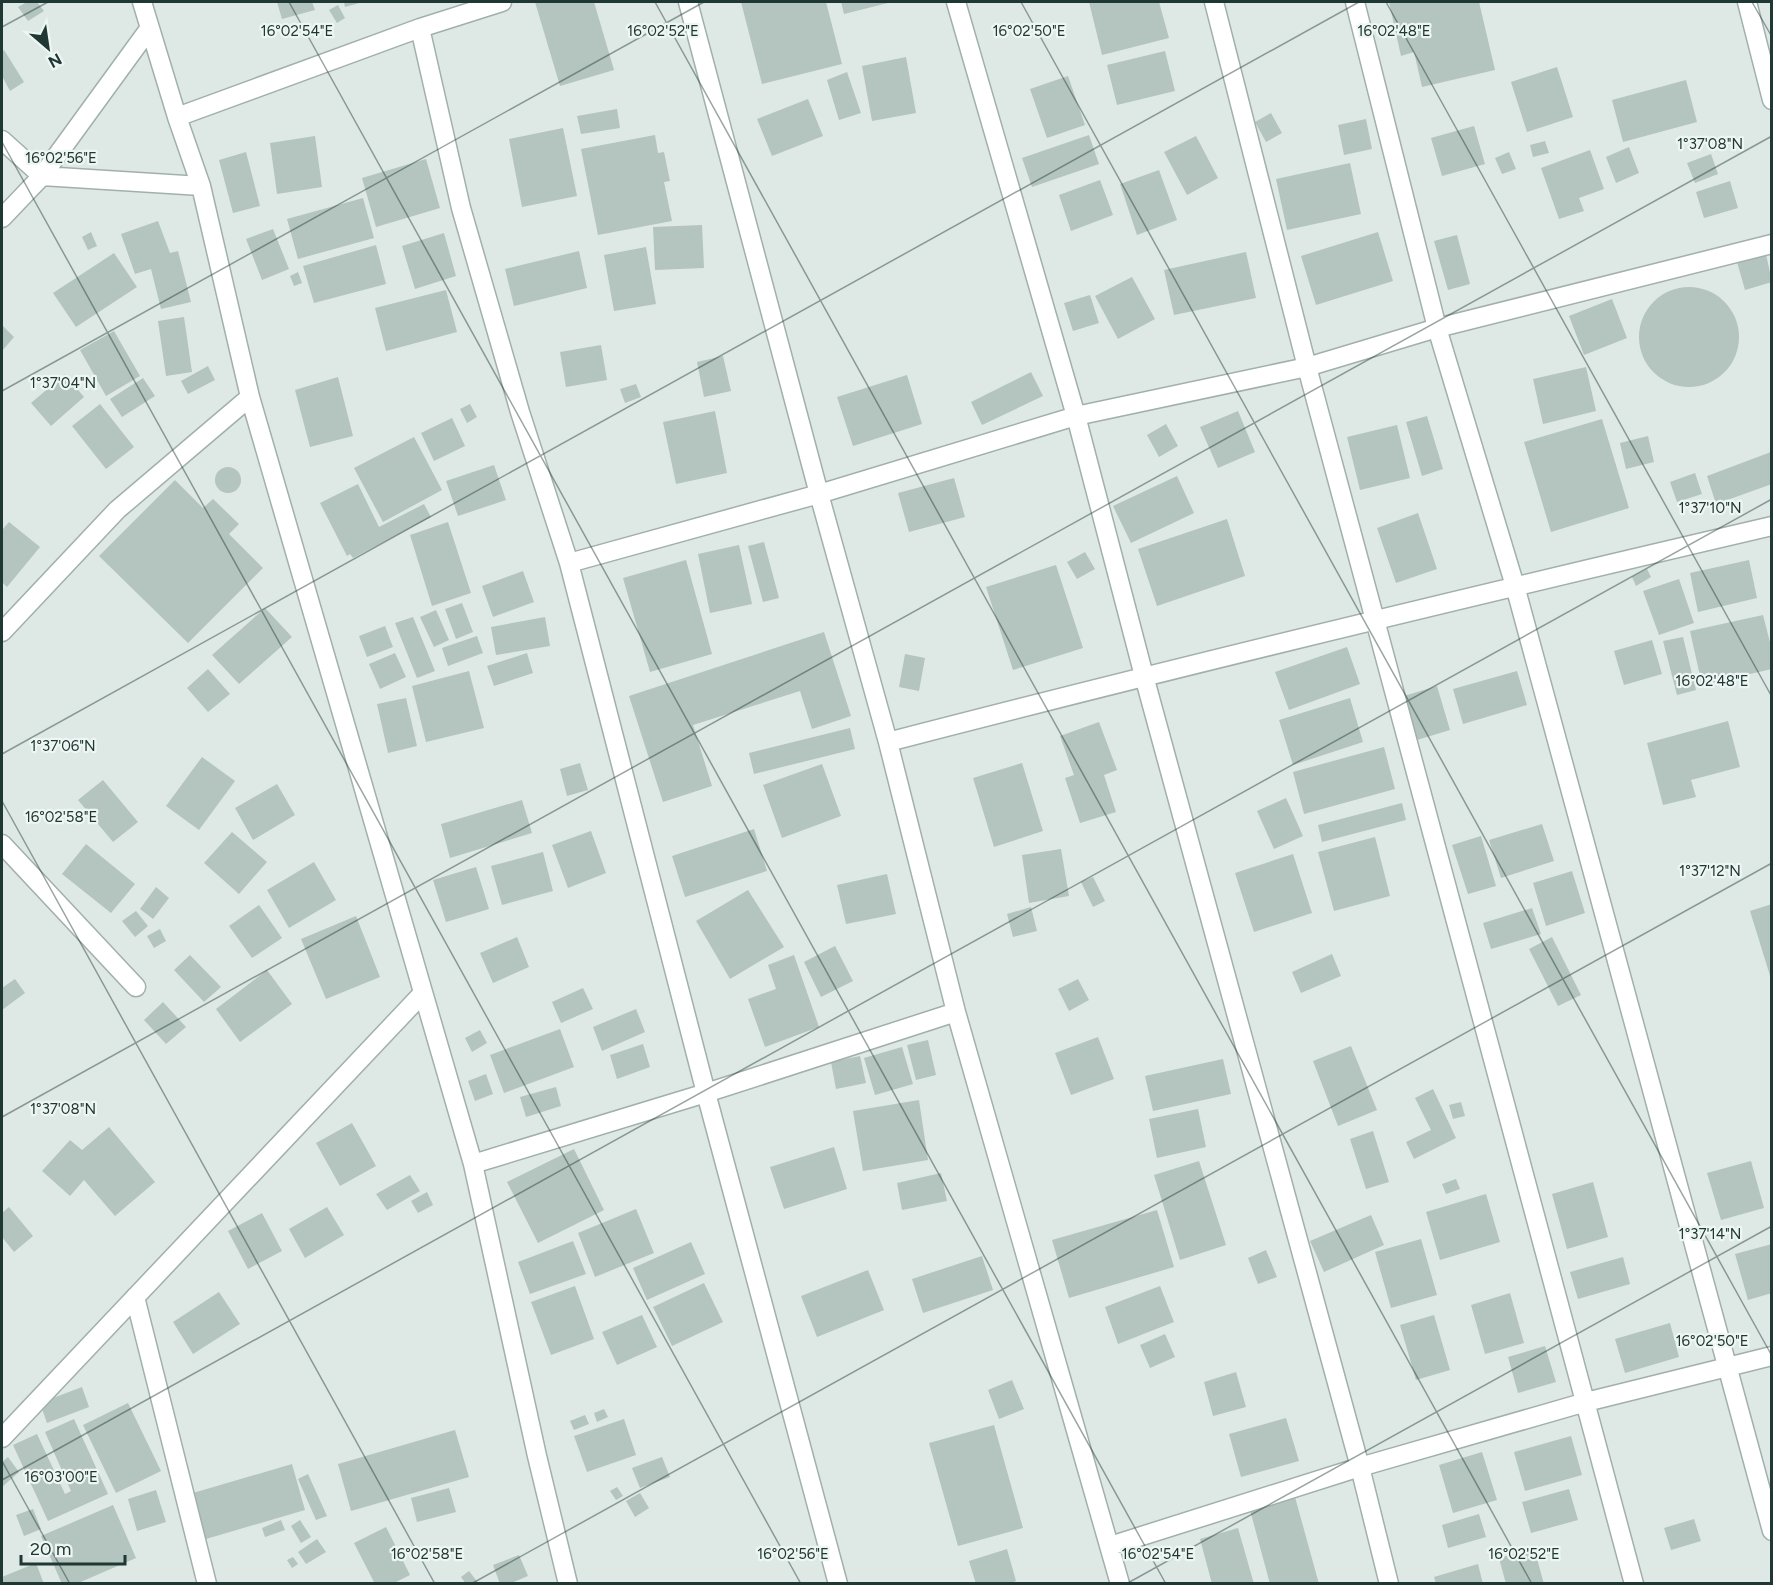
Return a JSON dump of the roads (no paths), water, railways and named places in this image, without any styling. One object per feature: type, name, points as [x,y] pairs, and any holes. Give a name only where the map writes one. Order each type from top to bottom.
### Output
[{"type":"street","points":[[142,2],[201,186],[250,397],[473,1164],[537,1456],[568,1584]]},
{"type":"street","points":[[177,117],[420,28],[502,2]]},
{"type":"street","points":[[688,2],[819,494],[888,742],[956,1012],[1120,1584]]},
{"type":"street","points":[[956,2],[1076,416],[1144,676],[1360,1467],[1389,1584]]},
{"type":"street","points":[[1214,2],[1307,367],[1634,1584]]},
{"type":"street","points":[[1355,2],[1437,328],[1515,586],[1772,1531]]},
{"type":"street","points":[[1747,2],[1772,100]]},
{"type":"street","points":[[420,28],[461,208],[520,412],[569,563],[706,1093],[838,1584]]},
{"type":"street","points":[[2,218],[42,176],[149,29]]},
{"type":"street","points":[[2,140],[42,176],[201,186]]},
{"type":"street","points":[[569,563],[819,494],[1076,416],[1307,367],[1437,328],[1772,244]]},
{"type":"street","points":[[2,632],[117,510],[250,397]]},
{"type":"street","points":[[888,742],[1144,676],[1772,526]]},
{"type":"street","points":[[2,844],[136,987]]},
{"type":"street","points":[[2,1438],[423,993]]},
{"type":"street","points":[[473,1164],[706,1093],[956,1012]]},
{"type":"street","points":[[135,1297],[207,1584]]},
{"type":"street","points":[[1110,1546],[1360,1467],[1586,1402],[1772,1356]]}]
